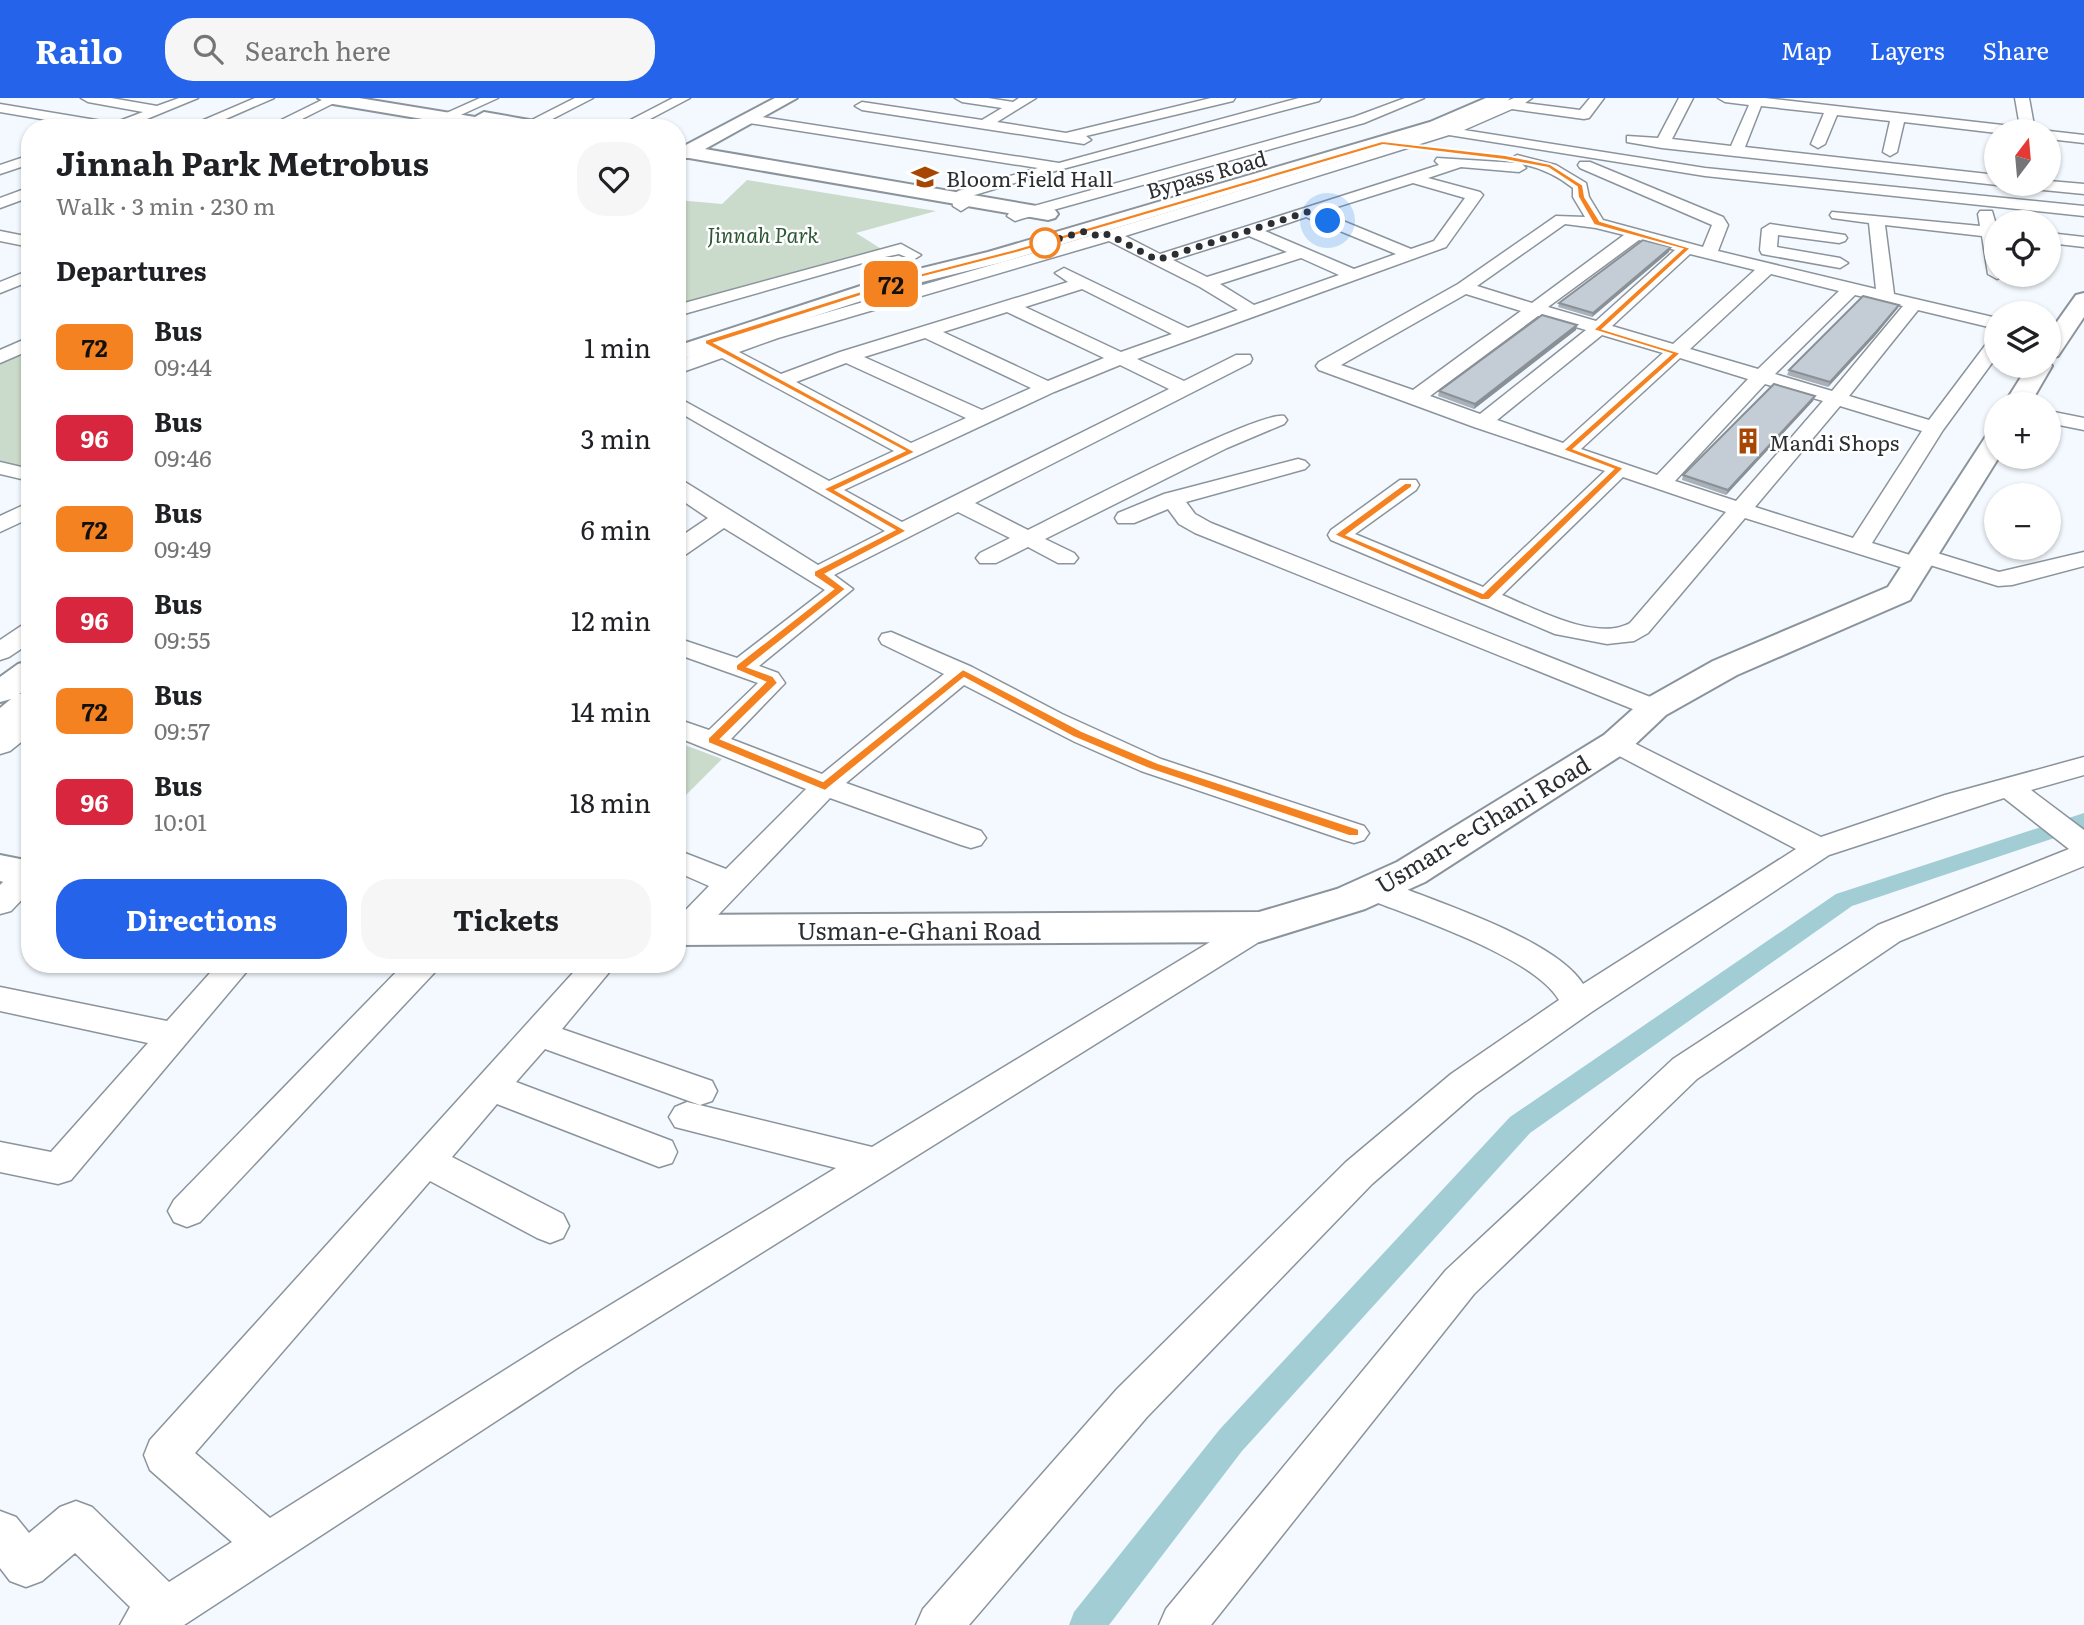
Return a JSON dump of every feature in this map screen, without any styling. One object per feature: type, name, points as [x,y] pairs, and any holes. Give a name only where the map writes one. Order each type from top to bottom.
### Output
[{"type":"main road","points":[[365,98],[467,119]]},
{"type":"main road","points":[[686,150],[788,98]]},
{"type":"main road","name":"Bypass Road","points":[[1026,218],[1164,186],[1382,123],[1451,98]]},
{"type":"main road","points":[[331,99],[478,119]]},
{"type":"main road","points":[[1458,99],[1499,105]]},
{"type":"main road","points":[[686,352],[715,346],[902,280],[1098,234],[1401,142],[1499,105]]},
{"type":"main road","points":[[686,154],[960,202],[1026,218]]},
{"type":"main road","points":[[686,325],[939,247]]},
{"type":"main road","points":[[2061,334],[2084,300]]},
{"type":"main road","name":"Usman-e-Ghani Road","points":[[686,930],[1259,927],[1351,899],[1411,872],[1616,743],[1654,708],[1725,668],[1899,593],[1984,460]]},
{"type":"main road","points":[[0,692],[21,677]]},
{"type":"main road","points":[[0,724],[21,709]]},
{"type":"street","points":[[89,98],[159,110]]},
{"type":"street","points":[[129,105],[149,98]]},
{"type":"street","points":[[135,119],[191,98]]},
{"type":"street","points":[[214,119],[267,98]]},
{"type":"street","points":[[441,119],[491,98]]},
{"type":"street","points":[[548,119],[586,98]]},
{"type":"street","points":[[640,119],[683,98]]},
{"type":"street","points":[[818,130],[875,98]]},
{"type":"street","points":[[961,98],[982,99],[1014,106]]},
{"type":"street","points":[[984,124],[1029,98]]},
{"type":"street","points":[[1066,137],[1228,98]]},
{"type":"street","points":[[960,202],[1059,167],[1314,98]]},
{"type":"street","points":[[1026,218],[1359,120],[1417,98]]},
{"type":"street","points":[[686,363],[715,346],[1036,258],[1098,234],[1307,174],[1401,142],[1449,131],[1499,105],[1584,114],[1597,98]]},
{"type":"street","points":[[1661,144],[1686,98]]},
{"type":"street","points":[[1725,98],[1898,117],[1949,117],[1984,124]]},
{"type":"street","points":[[2022,98],[2026,119]]},
{"type":"street","points":[[290,119],[331,99]]},
{"type":"street","points":[[1260,99],[1295,104]]},
{"type":"street","points":[[1736,152],[1757,100]]},
{"type":"street","points":[[0,108],[66,119]]},
{"type":"street","points":[[1670,128],[1824,145],[1832,110]]},
{"type":"street","points":[[851,112],[984,124],[1136,148]]},
{"type":"street","points":[[1890,152],[1898,117]]},
{"type":"street","points":[[749,119],[1059,167]]},
{"type":"street","points":[[1224,124],[1276,143]]},
{"type":"street","points":[[1449,131],[1705,172],[2084,211]]},
{"type":"street","points":[[2062,136],[2084,139]]},
{"type":"street","points":[[1620,138],[1984,179]]},
{"type":"street","points":[[1401,142],[1459,163],[1519,168]]},
{"type":"street","points":[[1401,142],[1572,161],[1607,172],[1672,202],[1709,215],[1720,223],[1718,237],[1709,254]]},
{"type":"street","points":[[1401,142],[1550,166],[1593,193]]},
{"type":"street","points":[[10,150],[21,153]]},
{"type":"street","points":[[0,170],[21,160]]},
{"type":"street","points":[[1157,260],[1459,163]]},
{"type":"street","points":[[1838,163],[1833,184],[1839,215],[1840,263],[1846,288]]},
{"type":"street","points":[[1307,174],[1357,196]]},
{"type":"street","points":[[828,489],[1047,388],[1119,359],[1440,244],[1475,195],[1438,187],[1415,178]]},
{"type":"street","points":[[1628,183],[1593,193],[1562,219],[1464,288],[1326,366],[1481,423],[1858,547],[1997,579],[2012,578],[2084,559]]},
{"type":"street","points":[[2062,187],[2084,189]]},
{"type":"street","points":[[1593,193],[1597,223]]},
{"type":"street","points":[[0,203],[21,195]]},
{"type":"street","points":[[1983,200],[1986,210]]},
{"type":"street","points":[[1481,423],[1597,330],[1683,247],[1686,226],[1672,202]]},
{"type":"street","points":[[0,203],[21,207]]},
{"type":"street","points":[[1307,212],[1412,256]]},
{"type":"street","points":[[1839,215],[1984,231]]},
{"type":"street","points":[[1562,219],[1597,223],[1709,254],[1914,304],[1984,312]]},
{"type":"street","points":[[1876,219],[1886,297]]},
{"type":"street","points":[[1248,229],[1354,275]]},
{"type":"street","points":[[1839,238],[1770,229],[1768,250],[1840,263]]},
{"type":"street","points":[[1098,234],[1206,283],[1253,312]]},
{"type":"street","points":[[1415,398],[1636,234]]},
{"type":"street","points":[[0,236],[21,240]]},
{"type":"street","points":[[2061,239],[2084,242]]},
{"type":"street","points":[[686,308],[877,254],[901,249],[913,256]]},
{"type":"street","points":[[1206,283],[1300,253]]},
{"type":"street","points":[[1036,258],[1184,334]]},
{"type":"street","points":[[1567,450],[1768,268]]},
{"type":"street","points":[[3,285],[21,278]]},
{"type":"street","points":[[780,381],[847,356],[1082,283]]},
{"type":"street","points":[[1464,288],[1597,330],[1934,428]]},
{"type":"street","points":[[1661,483],[1846,288]]},
{"type":"street","points":[[1408,485],[1339,535],[1564,629],[1607,638],[1625,636],[1639,628],[1738,509],[1837,401],[1914,304]]},
{"type":"street","points":[[1007,305],[1185,389]]},
{"type":"street","points":[[926,331],[1047,388]]},
{"type":"street","points":[[715,346],[912,452]]},
{"type":"street","points":[[0,357],[21,347]]},
{"type":"street","points":[[847,356],[983,418]]},
{"type":"street","points":[[818,574],[1242,359]]},
{"type":"street","points":[[1858,547],[1934,428],[1984,361]]},
{"type":"street","points":[[686,413],[901,531]]},
{"type":"street","points":[[2061,419],[2084,424]]},
{"type":"street","points":[[988,558],[1065,518],[1220,444],[1277,420]]},
{"type":"street","points":[[1126,518],[1172,499],[1298,465]]},
{"type":"street","points":[[0,468],[21,473]]},
{"type":"street","points":[[1485,598],[1619,468]]},
{"type":"street","points":[[686,493],[841,589],[740,668]]},
{"type":"street","points":[[1172,499],[1187,519],[1203,528],[1654,708]]},
{"type":"street","points":[[958,503],[1066,558]]},
{"type":"street","points":[[0,525],[21,514]]},
{"type":"street","points":[[686,544],[723,518]]},
{"type":"street","points":[[0,652],[21,637]]},
{"type":"street","points":[[891,639],[963,672],[1078,734],[1153,766],[1354,833]]},
{"type":"street","points":[[686,648],[769,678],[772,683],[713,741]]},
{"type":"street","points":[[686,925],[732,884],[825,786],[963,672]]},
{"type":"street","points":[[0,745],[21,729]]},
{"type":"street","points":[[686,730],[825,786],[971,838]]},
{"type":"street","points":[[1616,743],[1819,848]]},
{"type":"street","points":[[939,1625],[1132,1403],[1359,1173],[1463,1084],[1578,1004],[1819,848],[1955,802],[2022,797],[2084,766]]},
{"type":"street","points":[[1182,1625],[1460,1282],[1685,1069],[1889,933],[2083,847],[2022,797]]},
{"type":"street","points":[[686,864],[732,884]]},
{"type":"street","points":[[0,903],[19,872]]},
{"type":"street","points":[[1374,889],[1544,964],[1566,984],[1578,1004]]},
{"type":"street","points":[[0,1533],[26,1565],[76,1523],[154,1618],[565,1354],[1259,927]]},
{"type":"street","points":[[0,1157],[58,1169],[229,973]]},
{"type":"street","points":[[187,1211],[415,973]]},
{"type":"street","points":[[268,1545],[165,1455],[592,973]]},
{"type":"street","points":[[0,999],[175,1036]]},
{"type":"street","points":[[539,1034],[693,1104],[876,1163]]},
{"type":"street","points":[[491,1087],[659,1152]]},
{"type":"street","points":[[426,1161],[550,1226]]},
{"type":"green space","name":"Jinnah Park","points":[[747,180],[936,211],[856,233],[883,250],[686,305],[686,201],[722,204]]},
{"type":"green space","points":[[21,351],[21,469],[0,463],[0,361]]},
{"type":"green space","points":[[686,745],[722,759],[686,795]]},
{"type":"building","points":[[1643,240],[1671,247],[1593,313],[1559,303]]},
{"type":"building","name":"Mandi Shops","points":[[1863,296],[1899,305],[1830,382],[1789,370]]},
{"type":"building","points":[[1542,315],[1577,325],[1475,404],[1439,391]]},
{"type":"building","name":"Mandi Shops","points":[[1774,384],[1815,396],[1728,490],[1683,475]]},
{"type":"waterway","points":[[1087,1625],[1231,1440],[1520,1125],[1844,900],[2084,820]]},
{"type":"bus line","name":"72","points":[[1354,833],[1153,766],[1078,734],[963,672],[825,786],[713,741],[772,683],[769,678],[740,668],[841,589],[818,574],[901,531],[828,489],[912,452],[708,342],[902,280],[1018,251],[1382,143],[1550,166],[1581,186],[1581,197],[1597,223],[1687,248],[1597,330],[1677,353],[1567,450],[1619,468],[1485,598],[1339,535],[1408,485]]},
{"type":"place","name":"Bloom Field Hall","points":[[925,177]]},
{"type":"place","name":"Mandi Shops","points":[[1748,441]]},
{"type":"route","points":[[1045,243],[1040,244],[1086,231],[1100,237],[1108,234],[1157,260],[1307,212],[1328,221]]}]
